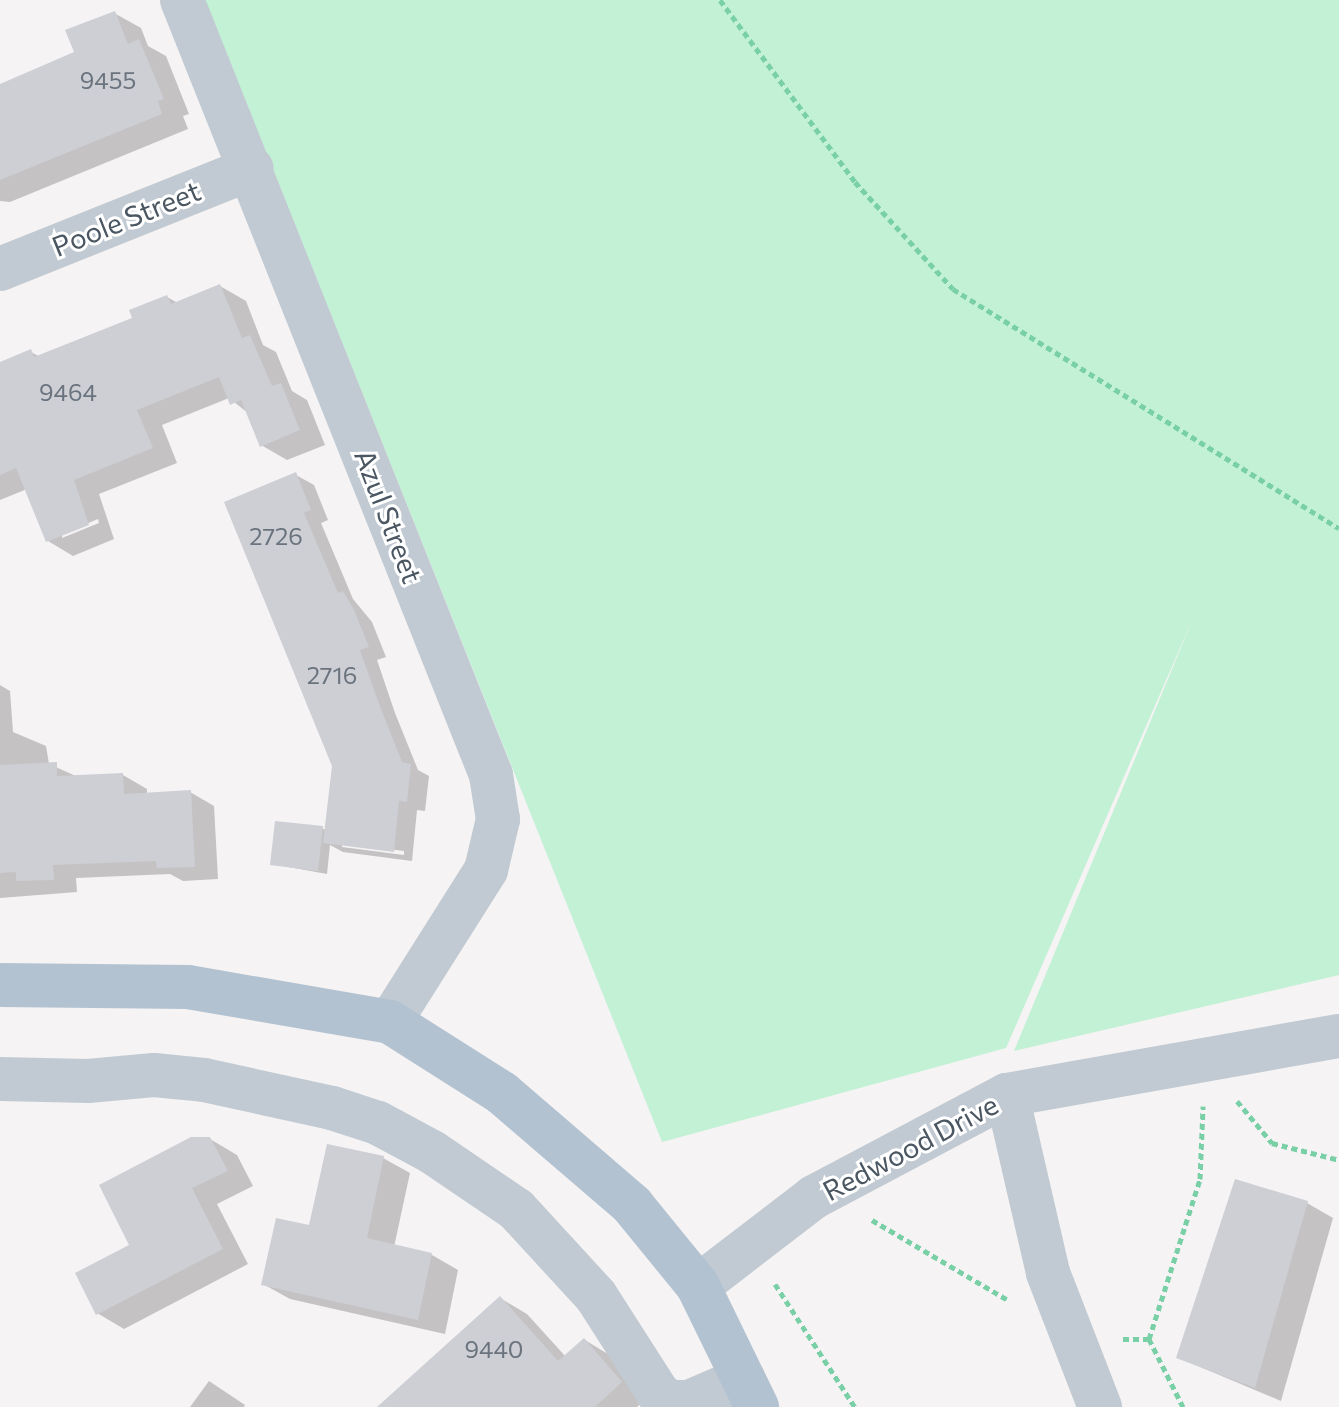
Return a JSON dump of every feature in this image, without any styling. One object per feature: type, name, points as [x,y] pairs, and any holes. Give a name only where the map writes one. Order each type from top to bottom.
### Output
[{"type":"main road","points":[[0,985],[188,987],[390,1022],[502,1093],[632,1205],[698,1286],[750,1393]]},
{"type":"street","name":"Azul Street","points":[[182,0],[252,168],[491,775],[498,819],[486,870],[390,1022]]},
{"type":"street","name":"Poole Street","points":[[0,269],[252,168]]},
{"type":"street","name":"Redwood Drive","points":[[698,1286],[814,1197],[1007,1095],[1339,1036]]},
{"type":"street","points":[[0,1079],[88,1081],[154,1075],[204,1080],[319,1104],[378,1123],[432,1152],[516,1209],[596,1296],[658,1393],[669,1402],[750,1393]]},
{"type":"street","points":[[1007,1095],[1048,1273],[1100,1407]]},
{"type":"path","points":[[720,0],[855,182],[953,289],[1339,528]]},
{"type":"path","points":[[1205,1060],[1272,1143],[1339,1160]]},
{"type":"path","points":[[1183,1407],[1149,1339],[1200,1179],[1205,1060]]},
{"type":"path","points":[[867,1217],[1019,1306]]},
{"type":"path","points":[[773,1281],[855,1407]]},
{"type":"path","points":[[1118,1340],[1149,1339]]},
{"type":"green space","points":[[205,0],[1339,0],[1339,975],[1014,1051],[1194,616],[1006,1048],[662,1142]]},
{"type":"building","points":[[115,11],[128,44],[139,39],[164,99],[158,101],[162,114],[0,180],[0,84],[74,52],[65,30]]},
{"type":"building","points":[[220,284],[242,338],[250,335],[272,386],[281,383],[300,430],[260,447],[241,400],[230,405],[219,377],[137,410],[153,448],[74,480],[89,525],[46,542],[16,468],[0,475],[0,362],[31,349],[34,357],[132,318],[129,310],[167,295],[171,304]]},
{"type":"building","points":[[296,472],[311,510],[304,513],[338,593],[343,591],[354,610],[369,647],[360,650],[402,762],[411,764],[407,802],[399,801],[394,852],[323,843],[332,766],[224,502]]},
{"type":"building","points":[[57,762],[57,776],[123,773],[124,794],[191,790],[195,867],[157,868],[156,861],[53,865],[54,880],[16,881],[16,872],[0,873],[0,765]]},
{"type":"building","points":[[275,821],[323,826],[318,871],[270,865]]},
{"type":"building","points":[[191,1137],[210,1137],[228,1171],[192,1188],[223,1249],[96,1315],[75,1273],[129,1245],[99,1185]]},
{"type":"building","points":[[327,1144],[384,1156],[367,1238],[432,1253],[418,1320],[261,1285],[276,1218],[309,1225]]},
{"type":"building","points":[[1235,1179],[1308,1201],[1255,1388],[1176,1358]]},
{"type":"building","points":[[500,1296],[558,1361],[584,1338],[622,1382],[595,1407],[377,1407]]}]
